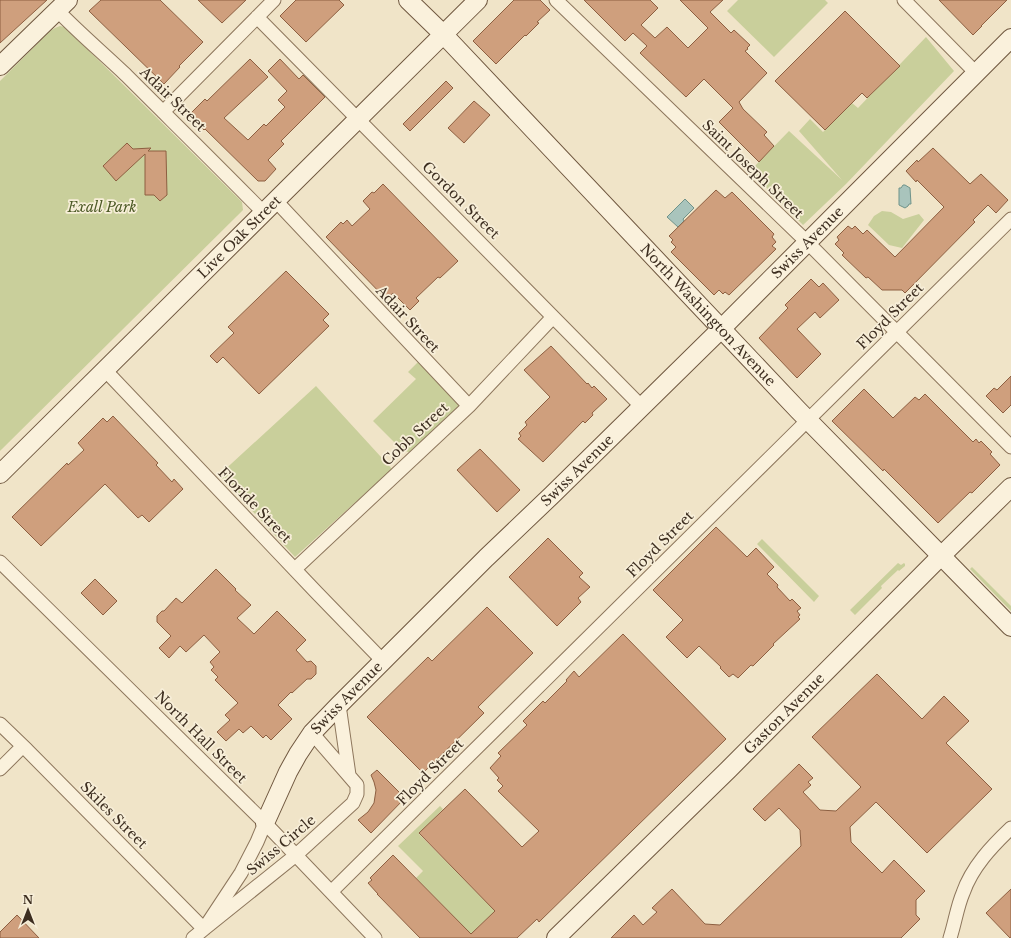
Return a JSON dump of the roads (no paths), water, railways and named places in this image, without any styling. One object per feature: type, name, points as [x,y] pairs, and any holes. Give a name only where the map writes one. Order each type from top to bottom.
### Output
[{"type":"street","points":[[163,112],[274,0]]},
{"type":"street","name":"North Washington Avenue","points":[[408,0],[444,35],[807,420],[1011,627]]},
{"type":"street","name":"Live Oak Street","points":[[0,474],[478,0]]},
{"type":"street","name":"Saint Joseph Street","points":[[556,0],[807,242],[1011,447]]},
{"type":"street","points":[[904,0],[976,73]]},
{"type":"street","points":[[0,66],[63,5]]},
{"type":"street","name":"Adair Street","points":[[63,5],[163,112],[270,207],[468,406]]},
{"type":"street","name":"Gordon Street","points":[[257,17],[642,407]]},
{"type":"street","name":"Swiss Avenue","points":[[193,938],[204,929],[241,873],[257,842],[288,772],[312,733],[486,558],[721,329],[1011,38]]},
{"type":"street","name":"Floyd Street","points":[[331,892],[1011,219]]},
{"type":"street","name":"Cobb Street","points":[[295,570],[468,406],[553,317]]},
{"type":"street","name":"Floride Street","points":[[105,370],[383,661]]},
{"type":"street","name":"Gaston Avenue","points":[[556,938],[729,769],[1011,487]]},
{"type":"street","name":"North Hall Street","points":[[0,562],[296,854],[375,938]]},
{"type":"street","name":"Swiss Circle","points":[[339,705],[349,775]]},
{"type":"street","name":"Skiles Street","points":[[0,724],[204,929]]},
{"type":"street","name":"Swiss Circle","points":[[204,929],[296,854],[353,803],[357,794],[357,785],[312,733]]},
{"type":"street","points":[[0,769],[23,746]]},
{"type":"street","points":[[950,938],[962,893],[969,877],[982,859],[1011,828]]},
{"type":"water","points":[[903,185],[910,188],[911,204],[905,208],[899,205],[899,188]]},
{"type":"water","points":[[685,199],[694,208],[683,219],[684,221],[678,227],[667,217]]},
{"type":"park label","name":"Exall Park","points":[[102,207]]}]
